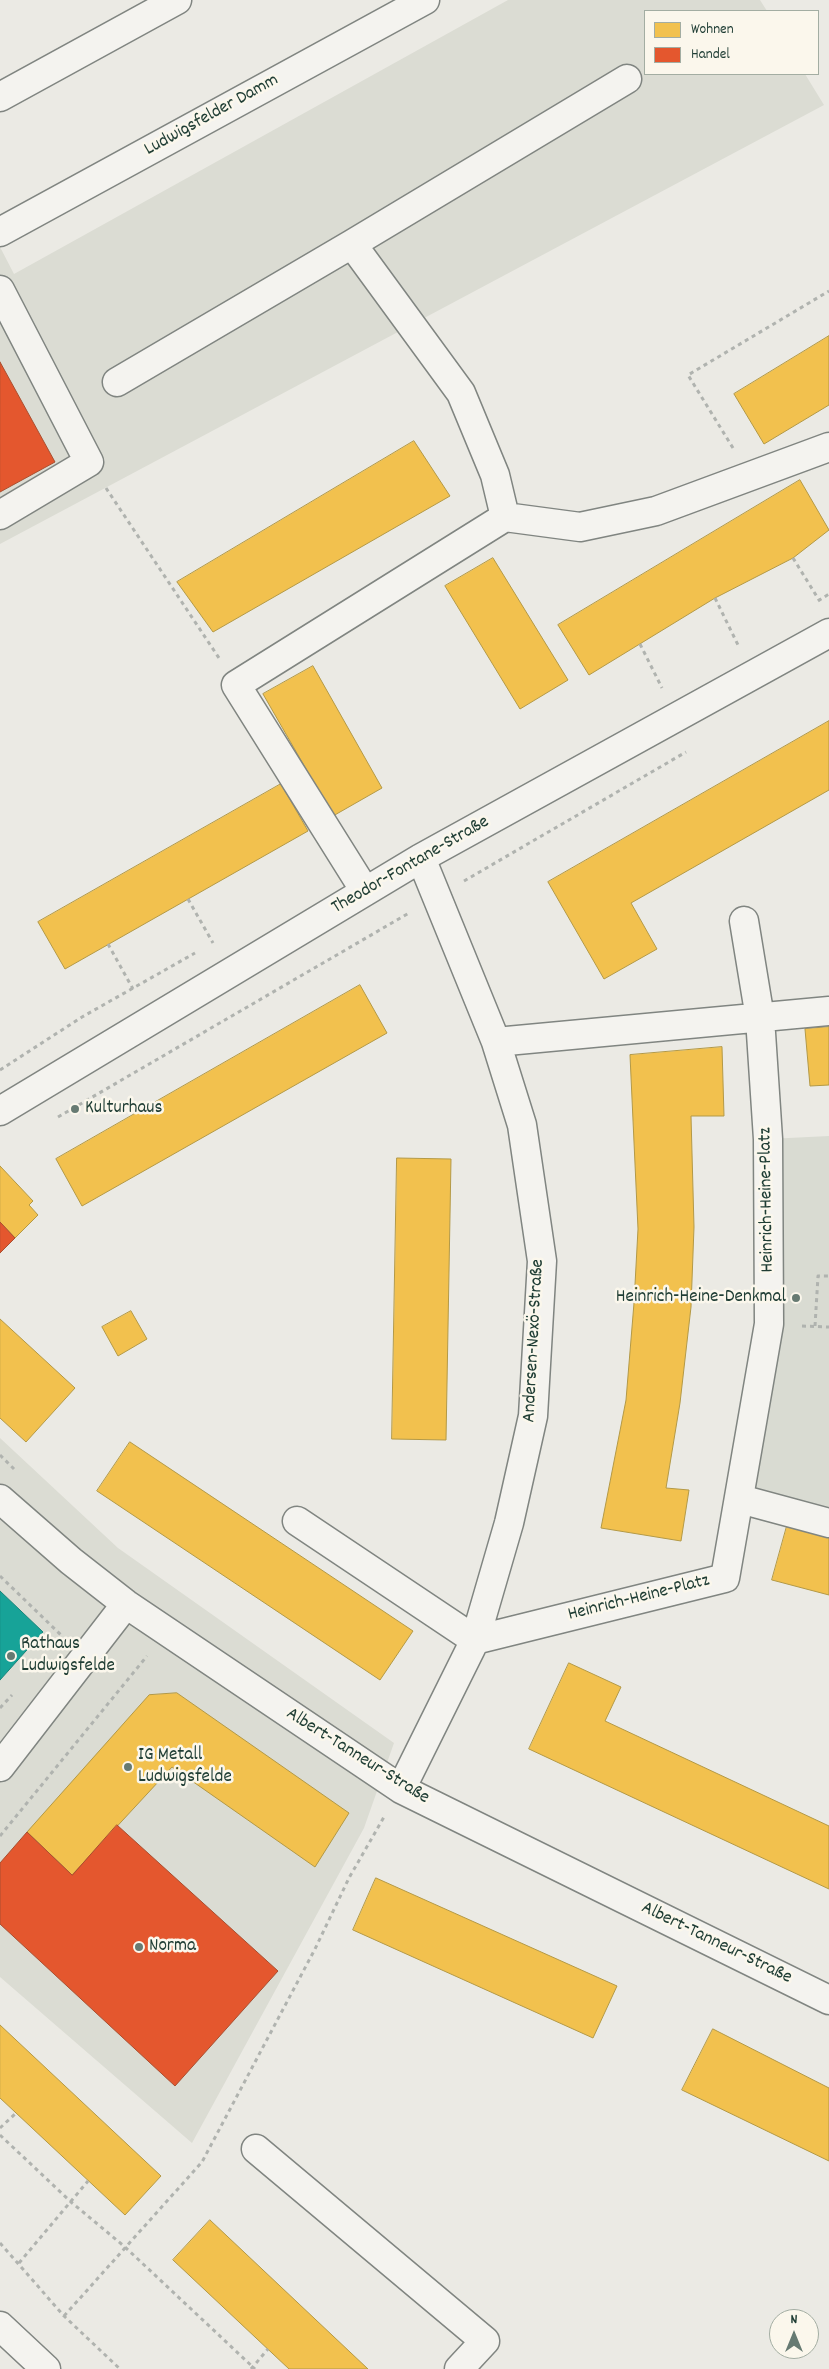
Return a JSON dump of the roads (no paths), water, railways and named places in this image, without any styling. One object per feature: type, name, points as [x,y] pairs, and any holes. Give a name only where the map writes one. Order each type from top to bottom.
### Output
[{"type":"main road","points":[[0,97],[177,0]]},
{"type":"main road","name":"Ludwigsfelder Damm","points":[[0,232],[425,0]]},
{"type":"main road","points":[[117,382],[352,244],[627,78]]},
{"type":"main road","points":[[352,244],[461,393],[495,475],[504,517]]},
{"type":"main road","points":[[0,290],[89,462],[0,516]]},
{"type":"main road","points":[[365,891],[236,685],[504,517],[580,527],[656,511],[829,447]]},
{"type":"main road","name":"Theodor-Fontane-Straße","points":[[0,1111],[422,858],[829,633]]},
{"type":"main road","name":"Andersen-Nexö-Straße","points":[[401,1789],[475,1640],[509,1523],[533,1416],[542,1261],[522,1125],[496,1042],[422,858]]},
{"type":"main road","name":"Heinrich-Heine-Platz","points":[[475,1640],[725,1578],[769,1324],[768,1139],[760,1018],[744,920]]},
{"type":"main road","points":[[496,1042],[829,1011]]},
{"type":"main road","name":"Albert-Tanneur-Straße","points":[[0,1499],[71,1561],[126,1604],[401,1789],[829,2000]]},
{"type":"main road","points":[[740,1499],[829,1523]]},
{"type":"main road","points":[[297,1521],[475,1640]]},
{"type":"main road","points":[[0,1767],[126,1604]]},
{"type":"main road","points":[[256,2149],[485,2341],[459,2369]]},
{"type":"main road","points":[[0,2326],[46,2369]]},
{"type":"place","name":"Kulturhaus","points":[[75,1109]]},
{"type":"place","name":"Heinrich-Heine-Denkmal","points":[[796,1298]]},
{"type":"place","name":"Rathaus Ludwigsfelde","points":[[11,1656]]},
{"type":"place","name":"IG Metall Ludwigsfelde","points":[[128,1767]]},
{"type":"place","name":"Norma","points":[[139,1947]]}]
